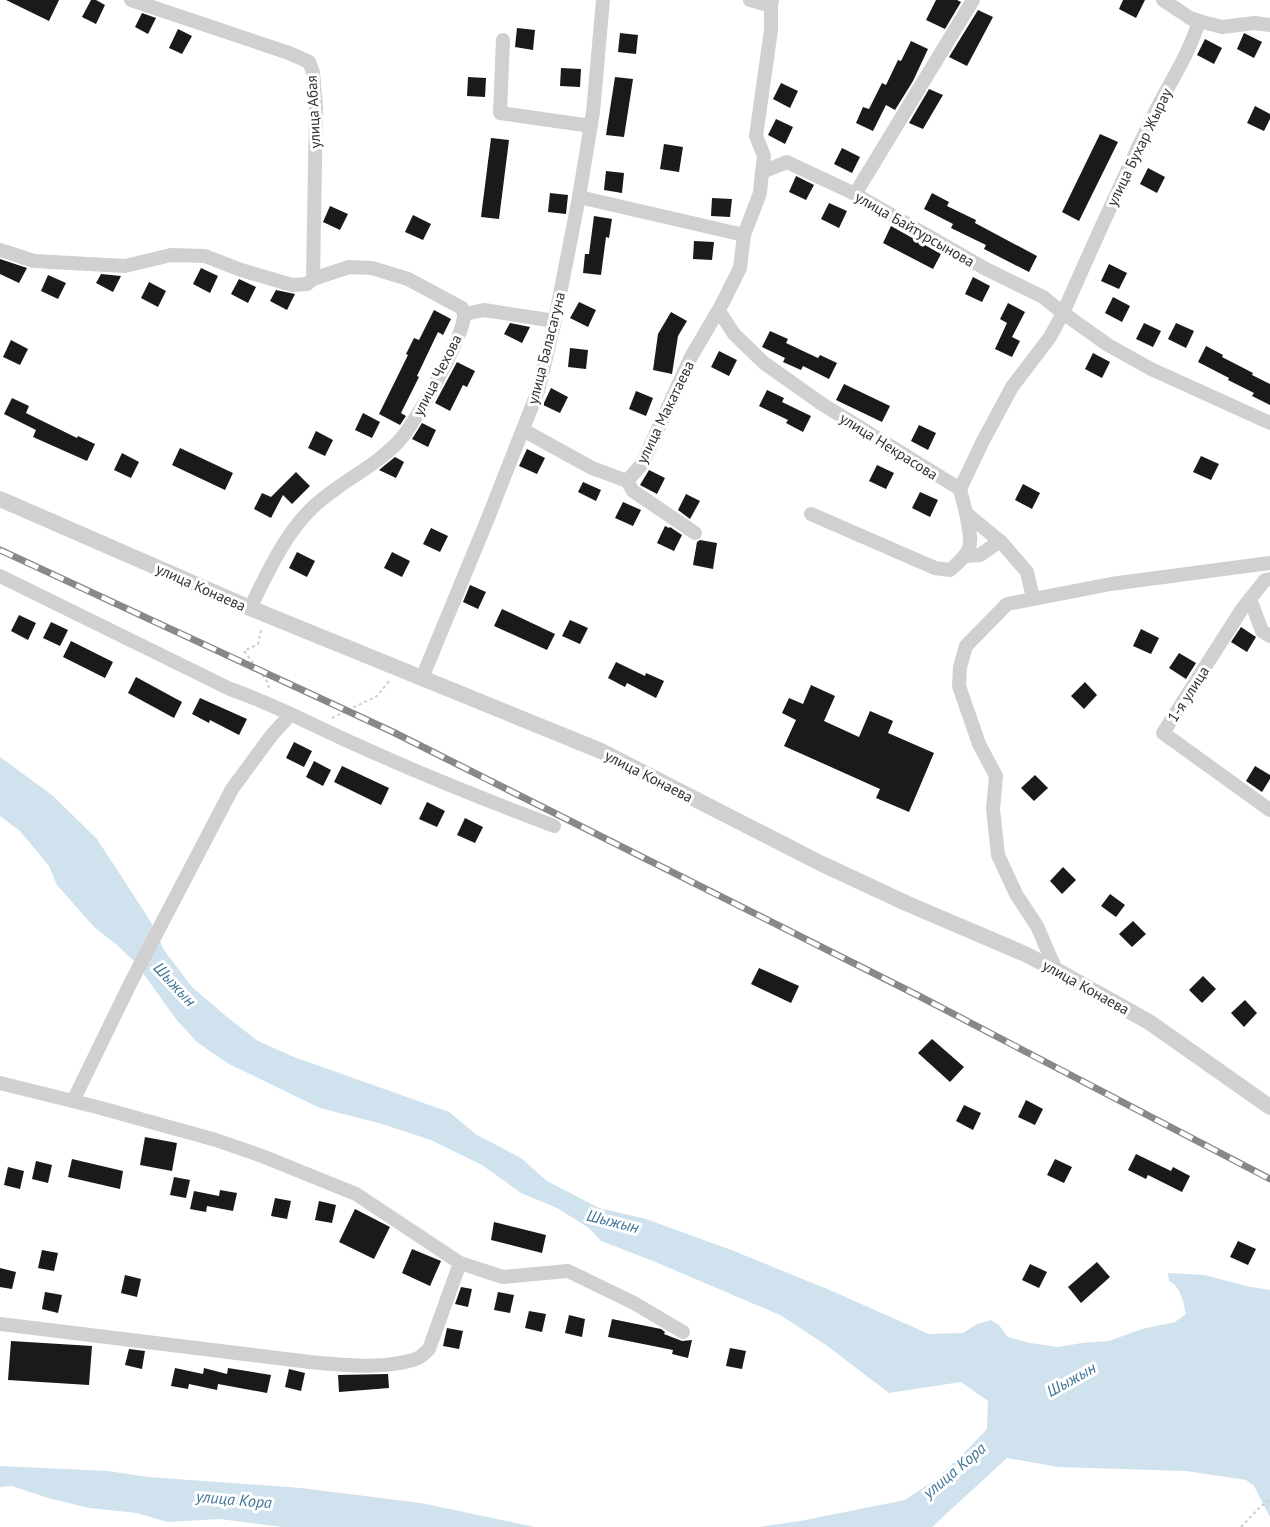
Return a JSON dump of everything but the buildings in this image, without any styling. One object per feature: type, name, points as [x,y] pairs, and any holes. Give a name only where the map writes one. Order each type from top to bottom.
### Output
[{"type":"street","name":"улица Абая","points":[[131,0],[289,53],[309,62],[313,72],[316,107],[313,279]]},
{"type":"street","name":"улица Баласагуна","points":[[422,678],[538,391],[555,321],[591,126],[603,0]]},
{"type":"street","name":"улица Макатаева","points":[[523,430],[592,468],[627,481],[642,464],[691,357],[719,311],[740,268],[744,235],[760,193],[764,156],[756,136],[771,30],[772,3],[750,0]]},
{"type":"street","points":[[855,194],[973,0]]},
{"type":"street","points":[[1162,0],[1190,18],[1222,27],[1255,23],[1270,25]]},
{"type":"street","name":"улица Бухар Жырау","points":[[1063,313],[1136,152],[1194,39],[1199,21]]},
{"type":"street","points":[[503,40],[500,113],[591,126]]},
{"type":"street","name":"улица Байтурсынова","points":[[762,172],[787,162],[855,194],[986,269],[1043,297],[1108,345],[1151,369],[1270,423]]},
{"type":"street","points":[[579,197],[744,235]]},
{"type":"street","name":"улица Чехова","points":[[0,250],[34,261],[125,266],[171,255],[205,256],[241,270],[292,285],[307,284],[313,279],[349,267],[372,268],[408,279],[462,308],[465,314],[461,327],[444,365],[404,434],[380,458],[312,508],[277,554],[255,610]]},
{"type":"street","points":[[465,314],[484,310],[555,321]]},
{"type":"street","name":"улица Некрасова","points":[[719,311],[734,333],[764,363],[822,404],[960,489]]},
{"type":"street","points":[[810,514],[935,568],[950,570],[966,556],[971,540],[960,489],[1012,387],[1050,337],[1063,313]]},
{"type":"street","points":[[627,481],[633,491],[695,533]]},
{"type":"street","name":"улица Конаева","points":[[0,499],[255,610],[601,751],[820,863],[1056,970],[1149,1022],[1270,1107]]},
{"type":"street","points":[[966,513],[1000,541],[1027,572],[1033,598]]},
{"type":"street","points":[[966,556],[980,555],[1000,541]]},
{"type":"street","points":[[1056,970],[1037,926],[1016,894],[998,855],[993,809],[996,776],[979,744],[959,686],[960,667],[966,646],[1007,604],[1111,584],[1270,563]]},
{"type":"street","points":[[0,576],[219,684],[271,704],[290,715],[408,768],[554,826]]},
{"type":"street","name":"1-я улица","points":[[1270,579],[1265,580],[1250,599],[1163,733],[1270,810]]},
{"type":"street","points":[[1250,599],[1262,631],[1270,636]]},
{"type":"street","points":[[73,1101],[158,929],[232,789],[271,736],[290,715]]},
{"type":"street","points":[[0,1083],[225,1143],[262,1156],[356,1194],[460,1263],[503,1276],[568,1271],[634,1303],[683,1332]]},
{"type":"street","points":[[0,1324],[310,1362],[355,1366],[391,1363],[419,1357],[429,1349],[460,1263]]},
{"type":"path","points":[[255,610],[261,630],[258,644],[244,651],[267,681],[271,704]]},
{"type":"path","points":[[309,723],[331,719],[377,696],[399,669]]},
{"type":"path","points":[[1241,1527],[1270,1500]]},
{"type":"water","points":[[0,757],[52,795],[97,839],[151,922],[164,950],[192,987],[258,1041],[294,1057],[449,1112],[477,1135],[521,1158],[547,1181],[599,1208],[646,1219],[734,1251],[929,1334],[963,1333],[977,1324],[991,1320],[999,1325],[1008,1337],[1030,1343],[1058,1347],[1109,1341],[1142,1329],[1175,1322],[1186,1314],[1181,1295],[1169,1281],[1168,1273],[1205,1275],[1270,1290],[1270,1517],[1254,1486],[1246,1480],[1186,1471],[1058,1467],[1007,1458],[932,1527],[759,1527],[905,1500],[936,1479],[987,1429],[988,1401],[961,1382],[889,1393],[826,1345],[780,1315],[601,1241],[589,1228],[557,1208],[521,1193],[482,1165],[431,1140],[382,1124],[320,1108],[227,1063],[197,1042],[176,1019],[135,962],[94,927],[57,885],[49,866],[20,831],[0,816]]},
{"type":"water","name":"улица Кора","points":[[0,1466],[108,1471],[148,1477],[301,1488],[421,1503],[535,1527],[282,1527],[220,1519],[167,1522],[137,1513],[89,1508],[12,1486],[0,1487]]},
{"type":"railway","points":[[0,550],[393,732],[919,996],[1270,1179]]},
{"type":"water label","name":"Шыжын","points":[[175,984]]},
{"type":"water label","name":"Шыжын","points":[[613,1221]]},
{"type":"water label","name":"Шыжын","points":[[1071,1379]]}]
